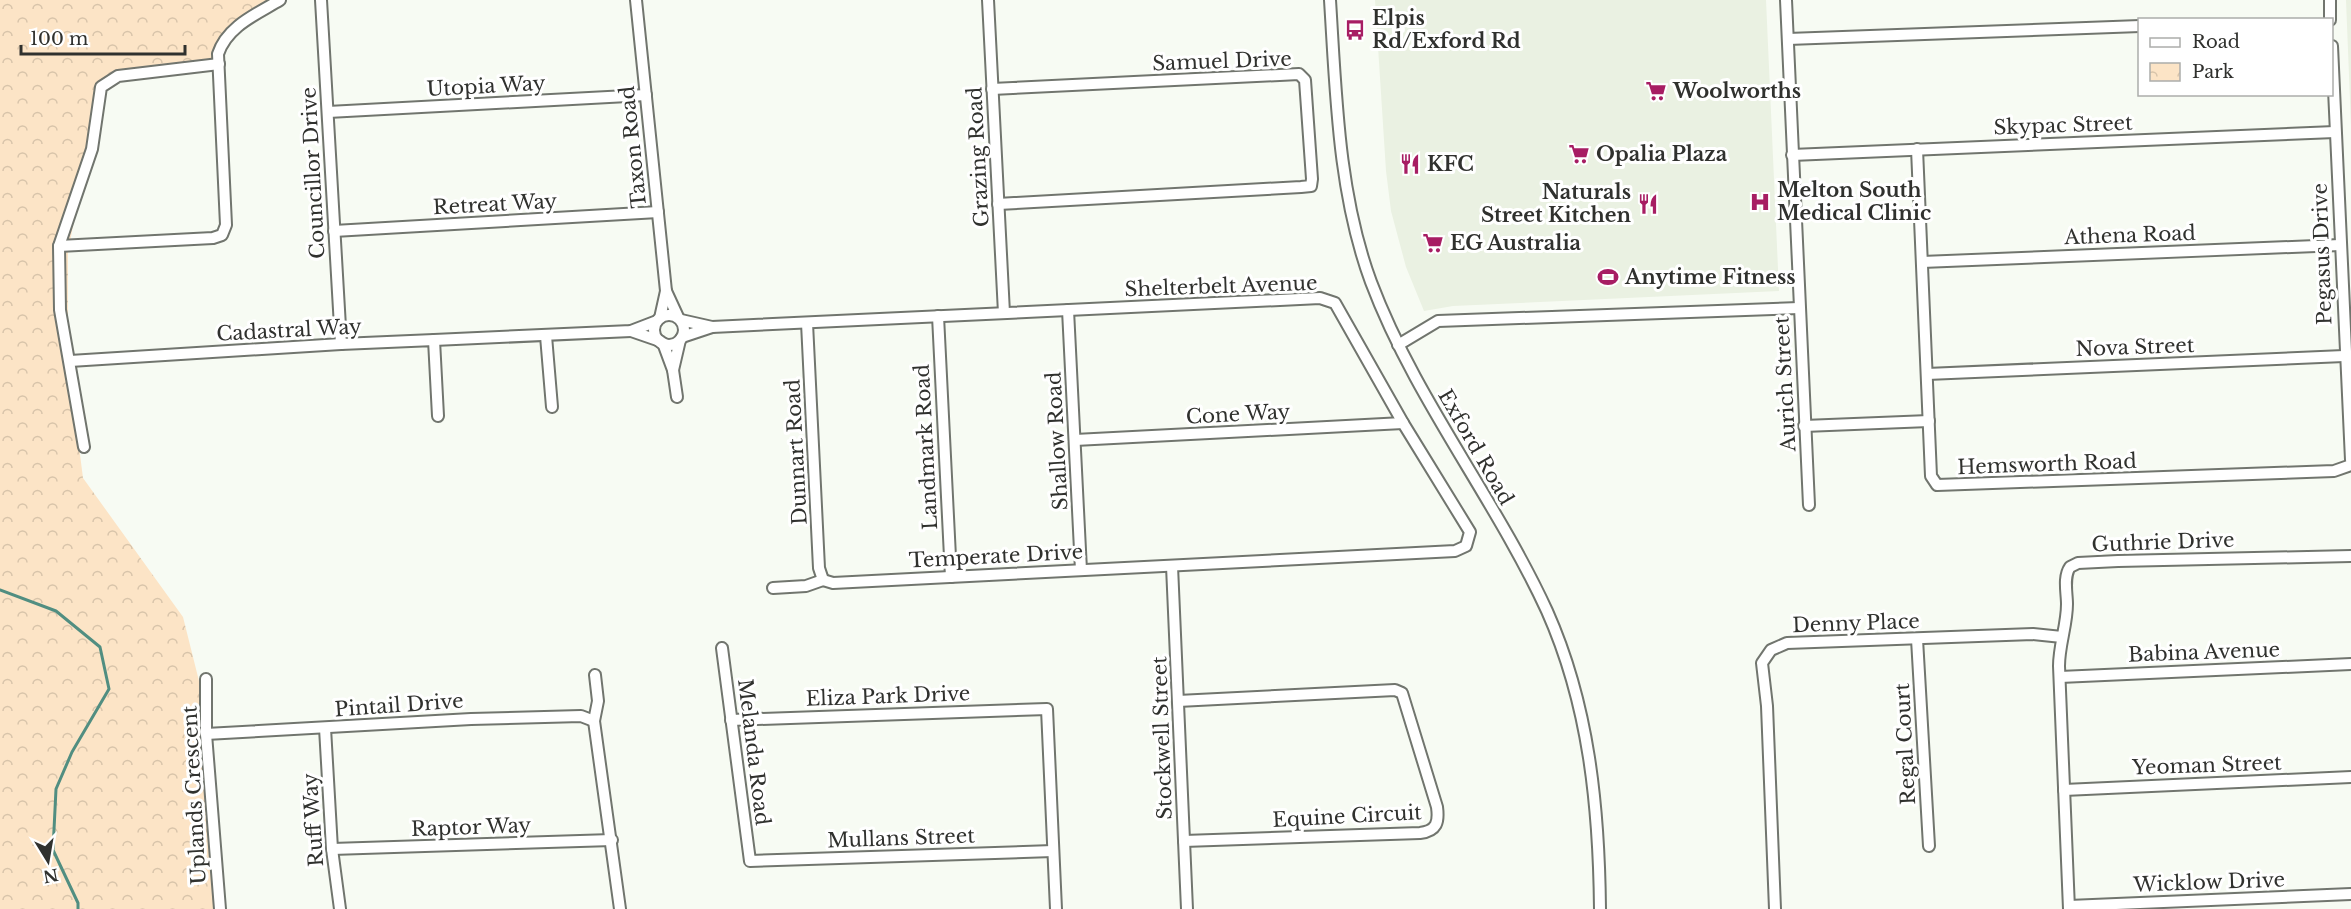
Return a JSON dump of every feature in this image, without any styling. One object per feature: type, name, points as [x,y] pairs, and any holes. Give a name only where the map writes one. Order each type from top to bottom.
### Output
[{"type":"street","points":[[59,246],[213,238],[222,235],[226,225],[219,54],[222,42],[237,27],[280,0]]},
{"type":"street","name":"Councillor Drive","points":[[321,0],[341,344]]},
{"type":"street","name":"Taxon Road","points":[[636,0],[666,291]]},
{"type":"street","name":"Grazing Road","points":[[988,0],[1004,313]]},
{"type":"street","name":"Exford Road","points":[[1330,0],[1343,166],[1356,229],[1370,279],[1398,345],[1528,573],[1547,612],[1572,678],[1588,748],[1600,862],[1600,909]]},
{"type":"street","points":[[2330,0],[2330,18]]},
{"type":"street","name":"Aurich Street","points":[[1787,3],[1809,505]]},
{"type":"street","points":[[1788,39],[2138,26]]},
{"type":"street","points":[[84,447],[60,310],[59,246],[92,149],[101,87],[118,76],[219,64]]},
{"type":"street","name":"Samuel Drive","points":[[992,89],[1299,74],[1305,80],[1312,179],[1311,186],[998,204]]},
{"type":"street","name":"Pegasus Drive","points":[[2333,89],[2344,356],[2351,460]]},
{"type":"street","name":"Utopia Way","points":[[328,112],[646,95]]},
{"type":"street","name":"Skypac Street","points":[[1792,155],[2335,132]]},
{"type":"street","name":"Hemsworth Road","points":[[1917,149],[1931,476],[1937,485],[2334,471],[2351,465]]},
{"type":"street","name":"Retreat Way","points":[[334,231],[658,213]]},
{"type":"street","name":"Athena Road","points":[[1922,262],[2340,245]]},
{"type":"street","points":[[666,291],[684,329],[674,370]]},
{"type":"street","points":[[666,291],[655,329],[674,370],[677,397]]},
{"type":"street","name":"Shelterbelt Avenue","points":[[679,319],[712,327],[1320,298],[1335,303],[1403,423],[1470,532],[1466,546],[1455,551],[1172,566]]},
{"type":"street","points":[[1398,345],[1438,321],[1799,308]]},
{"type":"street","name":"Shallow Road","points":[[1068,310],[1081,570]]},
{"type":"street","points":[[438,416],[434,340],[632,332],[669,315],[679,319]]},
{"type":"street","name":"Landmark Road","points":[[938,316],[951,577]]},
{"type":"street","name":"Dunnart Road","points":[[807,322],[820,571],[823,580]]},
{"type":"street","name":"Shelterbelt Avenue","points":[[681,339],[712,327]]},
{"type":"street","points":[[632,332],[673,344],[681,339]]},
{"type":"street","points":[[546,336],[552,407]]},
{"type":"street","name":"Cadastral Way","points":[[70,361],[434,340]]},
{"type":"street","name":"Nova Street","points":[[1927,374],[2344,356]]},
{"type":"street","points":[[1804,426],[1929,421]]},
{"type":"street","name":"Cone Way","points":[[1075,440],[1403,423]]},
{"type":"street","name":"Guthrie Drive","points":[[2069,908],[2060,676],[2062,637],[2067,612],[2067,570],[2078,563],[2351,555]]},
{"type":"street","name":"Temperate Drive","points":[[773,588],[806,586],[823,580],[833,583],[1172,566]]},
{"type":"street","name":"Stockwell Street","points":[[1172,566],[1187,909]]},
{"type":"street","name":"Denny Place","points":[[1775,909],[1767,706],[1762,663],[1778,645],[2033,634],[2062,637]]},
{"type":"street","name":"Regal Court","points":[[1917,639],[1929,846]]},
{"type":"street","name":"Melanda Road","points":[[722,648],[750,861]]},
{"type":"street","name":"Babina Avenue","points":[[2060,676],[2351,664]]},
{"type":"street","points":[[595,675],[598,701],[594,721],[620,909]]},
{"type":"street","name":"Uplands Crescent","points":[[206,680],[206,734],[220,909]]},
{"type":"street","name":"Equine Circuit","points":[[1178,702],[1395,690],[1402,693],[1437,807],[1438,819],[1436,827],[1429,832],[1420,833],[1184,841]]},
{"type":"street","name":"Eliza Park Drive","points":[[731,720],[1047,709],[1053,851]]},
{"type":"street","name":"Pintail Drive","points":[[206,734],[471,718],[581,716],[594,721]]},
{"type":"street","name":"Ruff Way","points":[[326,728],[332,849],[340,909]]},
{"type":"street","name":"Yeoman Street","points":[[2064,790],[2351,777]]},
{"type":"street","name":"Raptor Way","points":[[332,849],[612,840]]},
{"type":"street","points":[[1053,851],[1056,909]]},
{"type":"street","name":"Mullans Street","points":[[750,861],[1053,851]]},
{"type":"street","name":"Wicklow Drive","points":[[2069,908],[2351,894]]},
{"type":"shaded area","name":"Opalia Plaza","points":[[1375,0],[1766,0],[1779,291],[1453,306],[1424,311],[1406,267],[1391,211],[1386,171]]},
{"type":"shaded area","points":[[2346,0],[2351,0],[2351,126]]},
{"type":"green space","points":[[0,0],[274,0],[234,24],[216,62],[97,85],[88,148],[68,252],[68,360],[83,478],[183,617],[199,681],[200,738],[214,909],[0,909]]},
{"type":"waterway","points":[[0,590],[56,611],[100,647],[109,689],[72,752],[56,789],[53,850],[78,903],[78,909]]},
{"type":"place","name":"Elpis Rd/Exford Rd","points":[[1355,30]]},
{"type":"place","name":"Woolworths","points":[[1656,91]]},
{"type":"place","name":"Opalia Plaza","points":[[1579,154]]},
{"type":"place","name":"KFC","points":[[1410,164]]},
{"type":"place","name":"Melton South Medical Clinic","points":[[1760,202]]},
{"type":"place","name":"Naturals Street Kitchen","points":[[1648,204]]},
{"type":"place","name":"EG Australia","points":[[1433,243]]},
{"type":"place","name":"Anytime Fitness","points":[[1608,277]]}]
